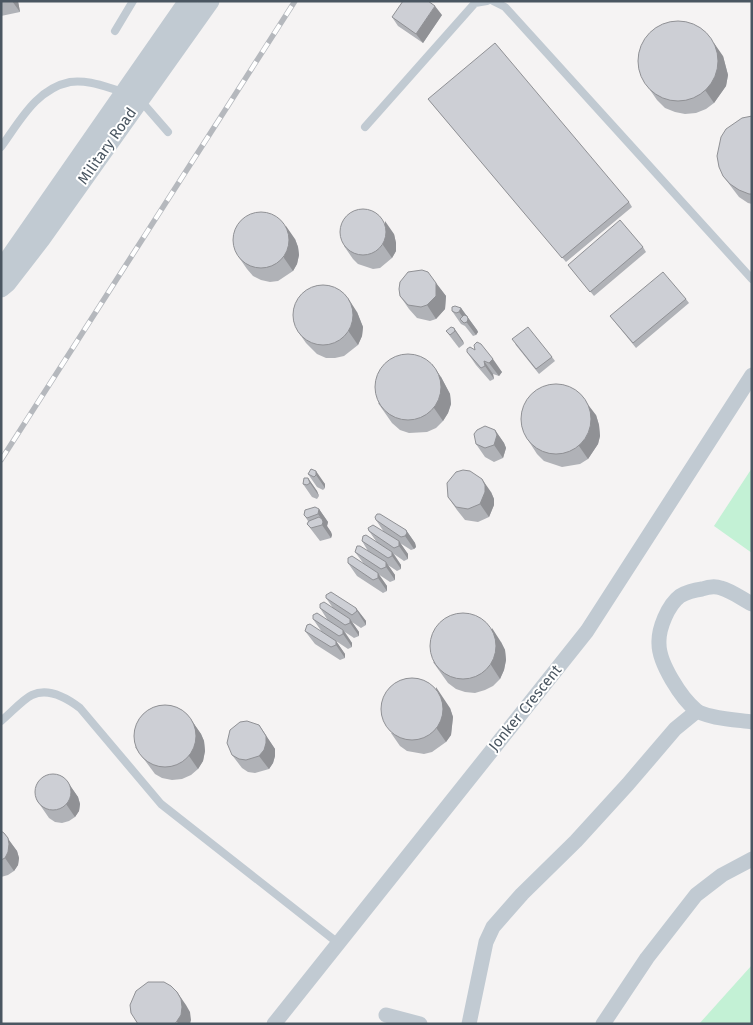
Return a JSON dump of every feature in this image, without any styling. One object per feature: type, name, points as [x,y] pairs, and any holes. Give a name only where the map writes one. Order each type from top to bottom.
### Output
[{"type":"street","name":"Military Road","points":[[1,288],[41,239],[132,96],[188,1]]},
{"type":"street","name":"Military Road","points":[[1,270],[132,96],[210,1]]},
{"type":"street","name":"Jonker Crescent","points":[[274,1024],[586,631],[752,375]]},
{"type":"street","points":[[752,604],[721,588],[709,587],[681,596],[673,603],[661,631],[658,644],[662,658],[676,686],[697,711],[730,720],[752,722]]},
{"type":"street","points":[[469,1024],[486,942],[493,927],[522,894],[576,841],[675,729],[697,711]]},
{"type":"street","points":[[603,1024],[647,958],[696,895],[722,875],[752,859]]},
{"type":"street","points":[[386,1015],[420,1024]]},
{"type":"lane","points":[[115,31],[133,1]]},
{"type":"lane","points":[[365,126],[475,3],[487,1]]},
{"type":"lane","points":[[493,1],[506,8],[752,279]]},
{"type":"lane","points":[[1,147],[34,101],[47,91],[71,82],[93,84],[132,96],[168,132]]},
{"type":"lane","points":[[1,720],[32,695],[40,693],[55,694],[68,698],[80,708],[161,804],[338,944]]},
{"type":"green space","points":[[752,468],[752,553],[714,526]]},
{"type":"green space","points":[[752,965],[752,1024],[699,1024]]},
{"type":"building","points":[[403,1],[428,1],[435,6],[416,34],[392,17]]},
{"type":"building","points":[[678,21],[693,24],[706,33],[715,46],[718,61],[715,76],[706,89],[693,98],[678,101],[663,98],[650,89],[641,76],[638,61],[641,46],[650,33],[663,24]]},
{"type":"building","points":[[495,43],[629,202],[562,258],[428,99]]},
{"type":"building","points":[[752,116],[752,194],[749,194],[730,184],[723,176],[717,156],[721,137],[726,129],[742,118]]},
{"type":"building","points":[[368,209],[380,215],[385,223],[385,241],[380,249],[372,254],[358,255],[346,249],[341,241],[340,227],[346,215],[354,210]]},
{"type":"building","points":[[256,212],[266,212],[281,220],[287,229],[289,240],[287,251],[281,260],[266,268],[256,268],[245,263],[238,256],[233,245],[233,235],[238,224],[245,217]]},
{"type":"building","points":[[620,220],[643,247],[590,292],[568,265]]},
{"type":"building","points":[[422,270],[428,272],[436,283],[436,296],[427,305],[421,307],[408,305],[400,296],[400,282],[408,272]]},
{"type":"building","points":[[663,272],[686,299],[633,343],[610,316]]},
{"type":"building","points":[[323,285],[339,290],[344,294],[348,299],[353,315],[348,331],[344,336],[339,340],[323,345],[307,340],[302,336],[298,331],[293,315],[298,299],[302,294],[307,290]]},
{"type":"building","points":[[452,307],[461,308],[459,312],[452,311]]},
{"type":"building","points":[[464,315],[468,319],[464,323],[460,319]]},
{"type":"building","points":[[451,327],[455,331],[450,335],[446,331]]},
{"type":"building","points":[[528,327],[552,357],[536,369],[512,339]]},
{"type":"building","points":[[477,342],[481,344],[493,359],[489,363],[484,361],[485,366],[481,368],[467,352],[467,349],[470,347],[475,350],[474,345]]},
{"type":"building","points":[[401,354],[415,354],[427,359],[436,368],[441,380],[439,400],[432,411],[415,420],[401,420],[389,415],[380,406],[375,394],[375,380],[380,368],[389,359]]},
{"type":"building","points":[[556,384],[575,390],[585,400],[591,419],[585,438],[575,448],[556,454],[537,448],[527,438],[521,419],[527,400],[537,390]]},
{"type":"building","points":[[485,426],[495,430],[497,435],[494,445],[485,448],[476,444],[474,434]]},
{"type":"building","points":[[311,469],[316,471],[314,477],[308,474]]},
{"type":"building","points":[[470,471],[482,479],[485,485],[485,492],[480,504],[468,509],[456,507],[448,497],[447,483],[456,472]]},
{"type":"building","points":[[304,478],[308,478],[310,483],[307,485],[303,484]]},
{"type":"building","points":[[315,507],[319,509],[318,514],[307,518],[304,515],[305,510]]},
{"type":"building","points":[[377,514],[406,530],[405,536],[401,537],[376,520]]},
{"type":"building","points":[[319,517],[322,519],[322,525],[311,528],[307,524],[309,521]]},
{"type":"building","points":[[373,525],[399,541],[399,546],[394,548],[369,531],[368,528]]},
{"type":"building","points":[[366,535],[392,552],[392,556],[388,558],[362,541],[363,536]]},
{"type":"building","points":[[357,546],[386,562],[386,567],[381,569],[355,552]]},
{"type":"building","points":[[352,556],[378,573],[378,578],[373,580],[348,563],[348,558]]},
{"type":"building","points":[[331,592],[356,608],[357,611],[352,615],[326,598],[326,595]]},
{"type":"building","points":[[324,602],[350,619],[350,623],[345,625],[320,608],[320,604]]},
{"type":"building","points":[[317,613],[343,630],[343,634],[339,636],[313,619],[313,615]]},
{"type":"building","points":[[456,613],[470,613],[482,618],[491,627],[496,639],[494,659],[487,670],[470,679],[456,679],[444,674],[435,665],[430,653],[430,639],[435,627],[444,618]]},
{"type":"building","points":[[310,624],[336,641],[336,645],[331,647],[305,631],[307,625]]},
{"type":"building","points":[[406,678],[418,678],[434,687],[441,697],[443,709],[441,721],[434,731],[418,740],[406,740],[395,735],[386,726],[381,715],[381,703],[386,692],[395,683]]},
{"type":"building","points":[[165,705],[177,707],[187,714],[194,724],[196,736],[194,748],[187,758],[177,765],[165,767],[153,765],[143,758],[136,748],[134,736],[136,724],[143,714],[153,707]]},
{"type":"building","points":[[247,721],[259,725],[266,736],[266,743],[264,750],[259,756],[246,760],[232,755],[227,743],[230,730],[240,722]]},
{"type":"building","points":[[53,774],[60,775],[66,779],[70,785],[70,799],[66,805],[60,809],[53,810],[46,809],[40,805],[36,799],[35,792],[36,785],[40,779],[46,775]]},
{"type":"building","points":[[1,831],[8,838],[9,844],[5,858],[1,860]]},
{"type":"building","points":[[148,982],[164,982],[177,992],[181,999],[182,1007],[181,1015],[175,1024],[138,1024],[131,1013],[130,1005],[136,991]]},
{"type":"railway","points":[[1,460],[295,1]]}]
